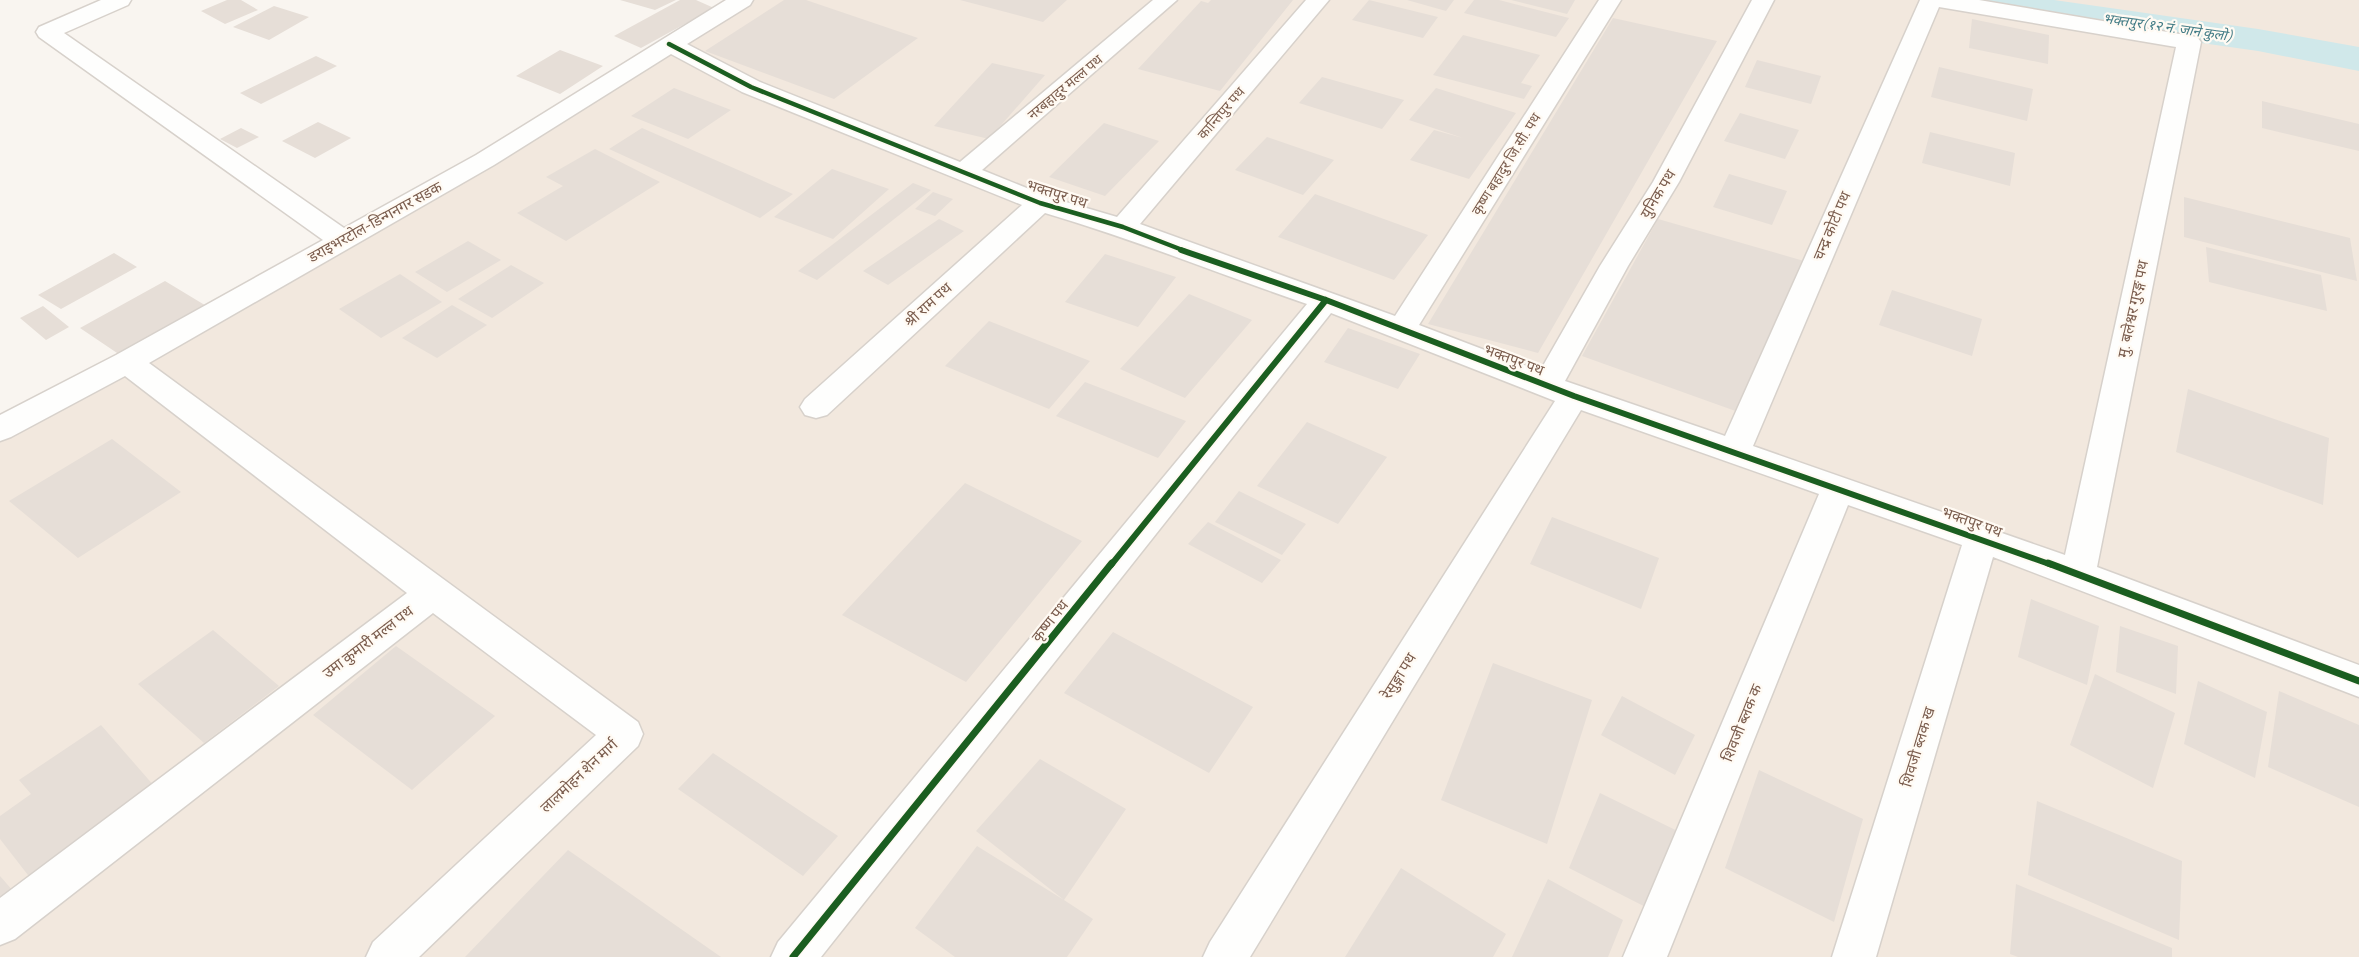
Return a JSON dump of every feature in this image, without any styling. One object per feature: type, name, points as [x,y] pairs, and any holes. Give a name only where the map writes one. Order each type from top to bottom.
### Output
[{"type":"street","points":[[120,0],[47,32],[342,240]]},
{"type":"street","name":"डराइभरटोल-डिन्गनगर सडक","points":[[0,429],[127,362],[485,160],[742,0]]},
{"type":"street","name":"नरबहादुर मल्ल पथ","points":[[964,172],[1166,0]]},
{"type":"street","name":"कान्तिपुर पथ","points":[[1123,227],[1318,0]]},
{"type":"street","name":"कृष्ण बहादुर जि.सी. पथ","points":[[1401,329],[1610,0]]},
{"type":"street","name":"युनिक पथ","points":[[1561,391],[1614,266],[1666,182],[1763,0]]},
{"type":"street","name":"चन्द्र कोटी पथ","points":[[1734,453],[1931,0]]},
{"type":"street","name":"मु. बलेश्वर गुरङ्ग पथ","points":[[1939,0],[2189,42],[2078,575]]},
{"type":"street","name":"भक्तपुर पथ","points":[[669,44],[751,87],[1040,203],[1123,227],[1208,260],[1326,300],[1561,391],[1982,538],[2359,681]]},
{"type":"street","name":"श्री राम पथ","points":[[816,407],[1040,203]]},
{"type":"street","name":"कृष्ण पथ","points":[[793,957],[1326,300]]},
{"type":"street","points":[[127,362],[432,593]]},
{"type":"street","name":"रेसुङ्गा पथ","points":[[1225,957],[1561,391]]},
{"type":"street","name":"शिवजी ब्लक क","points":[[1645,957],[1838,488]]},
{"type":"street","name":"शिवजी ब्लक ख","points":[[1854,957],[1982,538]]},
{"type":"street","name":"उमा कुमारी मल्ल पथ","points":[[0,924],[432,593]]},
{"type":"street","name":"लालमोहन शेन मार्ग","points":[[388,957],[624,734],[432,593]]},
{"type":"shaded area","points":[[745,0],[2359,0],[2359,957],[0,957],[0,432]]},
{"type":"building","points":[[227,0],[241,0],[258,10],[225,24],[201,11]]},
{"type":"building","points":[[620,0],[676,0],[655,10]]},
{"type":"building","points":[[680,0],[696,0],[714,8],[641,48],[614,36]]},
{"type":"building","points":[[784,0],[806,0],[918,38],[834,99],[705,51]]},
{"type":"building","points":[[960,0],[1067,0],[1043,22]]},
{"type":"building","points":[[1211,0],[1293,0],[1220,91],[1138,69],[1201,1],[1208,3]]},
{"type":"building","points":[[1369,0],[1438,17],[1423,38],[1352,20]]},
{"type":"building","points":[[1407,0],[1454,0],[1446,11]]},
{"type":"building","points":[[1474,0],[1499,0],[1569,18],[1556,37],[1464,13]]},
{"type":"building","points":[[1511,0],[1575,0],[1567,14]]},
{"type":"building","points":[[274,6],[309,17],[269,40],[233,27]]},
{"type":"building","points":[[1613,18],[1717,41],[1538,353],[1428,324]]},
{"type":"building","points":[[1972,19],[2049,35],[2048,64],[1969,48]]},
{"type":"building","points":[[1463,35],[1540,55],[1521,83],[1532,86],[1524,99],[1433,75]]},
{"type":"building","points":[[560,50],[603,66],[560,94],[516,76]]},
{"type":"building","points":[[316,56],[337,66],[261,104],[240,93]]},
{"type":"building","points":[[1757,60],[1821,76],[1811,104],[1745,87]]},
{"type":"building","points":[[992,63],[1045,75],[989,139],[934,126]]},
{"type":"building","points":[[1939,67],[2033,89],[2027,121],[1931,97]]},
{"type":"building","points":[[1322,77],[1404,100],[1382,129],[1299,103]]},
{"type":"building","points":[[674,88],[731,110],[688,139],[631,116]]},
{"type":"building","points":[[1436,88],[1516,113],[1469,179],[1410,160],[1434,130],[1463,138],[1409,120]]},
{"type":"building","points":[[2262,101],[2359,124],[2359,151],[2262,128]]},
{"type":"building","points":[[1740,113],[1799,130],[1785,159],[1724,141]]},
{"type":"building","points":[[318,122],[351,138],[315,158],[282,141]]},
{"type":"building","points":[[1104,123],[1159,141],[1105,196],[1049,177]]},
{"type":"building","points":[[241,128],[259,137],[237,148],[220,139]]},
{"type":"building","points":[[642,128],[793,194],[760,218],[609,149]]},
{"type":"building","points":[[1930,132],[2015,153],[2010,186],[1922,163]]},
{"type":"building","points":[[1267,137],[1334,160],[1303,195],[1235,170]]},
{"type":"building","points":[[595,149],[660,182],[566,241],[517,213],[563,186],[546,177]]},
{"type":"building","points":[[832,169],[889,189],[833,239],[774,217]]},
{"type":"building","points":[[1729,174],[1787,191],[1772,225],[1713,207]]},
{"type":"building","points":[[913,183],[931,190],[817,280],[798,271]]},
{"type":"building","points":[[933,192],[953,199],[935,216],[915,209]]},
{"type":"building","points":[[1315,194],[1428,235],[1394,280],[1278,237]]},
{"type":"building","points":[[2184,197],[2350,238],[2357,281],[2184,237]]},
{"type":"building","points":[[939,219],[964,231],[888,285],[863,271]]},
{"type":"building","points":[[1658,219],[1811,263],[1741,413],[1582,356]]},
{"type":"building","points":[[468,241],[501,260],[447,292],[415,272]]},
{"type":"building","points":[[2206,247],[2321,275],[2327,311],[2209,282]]},
{"type":"building","points":[[114,253],[137,267],[61,309],[38,295]]},
{"type":"building","points":[[1105,254],[1176,277],[1138,327],[1065,302]]},
{"type":"building","points":[[511,265],[544,283],[492,318],[458,299]]},
{"type":"building","points":[[400,274],[442,302],[381,338],[339,309]]},
{"type":"building","points":[[165,281],[208,307],[123,357],[80,328]]},
{"type":"building","points":[[1892,290],[1982,319],[1972,356],[1879,325]]},
{"type":"building","points":[[1189,294],[1252,320],[1185,398],[1120,369]]},
{"type":"building","points":[[452,305],[487,325],[437,358],[402,338]]},
{"type":"building","points":[[43,306],[69,327],[46,340],[20,318]]},
{"type":"building","points":[[989,321],[1090,361],[1049,409],[945,366]]},
{"type":"building","points":[[1348,328],[1420,354],[1398,389],[1324,362]]},
{"type":"building","points":[[1085,382],[1186,421],[1158,458],[1056,416]]},
{"type":"building","points":[[2188,389],[2329,438],[2323,505],[2176,452]]},
{"type":"building","points":[[1307,422],[1387,457],[1338,524],[1257,486]]},
{"type":"building","points":[[112,439],[181,492],[78,558],[9,501]]},
{"type":"building","points":[[965,483],[1082,541],[966,682],[842,615]]},
{"type":"building","points":[[1239,491],[1306,524],[1282,555],[1215,522]]},
{"type":"building","points":[[1552,517],[1659,558],[1641,609],[1530,564]]},
{"type":"building","points":[[1208,522],[1281,560],[1262,583],[1188,544]]},
{"type":"building","points":[[2031,599],[2099,626],[2087,685],[2018,657]]},
{"type":"building","points":[[2120,626],[2178,646],[2176,694],[2116,672]]},
{"type":"building","points":[[213,630],[279,686],[204,743],[138,684]]},
{"type":"building","points":[[1113,632],[1253,707],[1209,773],[1064,693]]},
{"type":"building","points":[[396,646],[495,716],[412,790],[313,715]]},
{"type":"building","points":[[1493,663],[1592,700],[1547,844],[1441,800]]},
{"type":"building","points":[[2095,674],[2175,713],[2153,788],[2070,745]]},
{"type":"building","points":[[2198,681],[2267,712],[2255,778],[2184,744]]},
{"type":"building","points":[[2279,691],[2359,725],[2359,807],[2268,767]]},
{"type":"building","points":[[1622,696],[1695,735],[1675,775],[1601,735]]},
{"type":"building","points":[[101,725],[155,787],[38,888],[0,839],[0,816],[31,794],[19,780]]},
{"type":"building","points":[[713,753],[838,836],[803,876],[678,789]]},
{"type":"building","points":[[1040,759],[1126,809],[1064,900],[976,831]]},
{"type":"building","points":[[1759,770],[1863,819],[1834,922],[1725,868]]},
{"type":"building","points":[[1600,793],[1702,843],[1675,922],[1569,868]]},
{"type":"building","points":[[2037,801],[2182,861],[2179,940],[2028,875]]},
{"type":"building","points":[[977,846],[1093,919],[1067,957],[955,957],[915,928]]},
{"type":"building","points":[[568,850],[721,957],[465,957]]},
{"type":"building","points":[[1401,868],[1506,934],[1493,957],[1345,957]]},
{"type":"building","points":[[0,876],[20,899],[0,914]]},
{"type":"building","points":[[1548,879],[1623,920],[1608,957],[1512,957]]},
{"type":"building","points":[[2016,884],[2172,948],[2172,957],[2018,957],[2010,954]]},
{"type":"waterway","name":"भक्तपुर(१२ नं. जाने कुलो)","points":[[1976,0],[2258,40],[2359,59]]},
{"type":"cycle path","points":[[669,44],[751,87],[1040,203],[1123,227],[1208,260],[1326,300],[1574,396],[1981,538],[2359,681]]},
{"type":"cycle path","points":[[793,957],[1326,300]]}]
